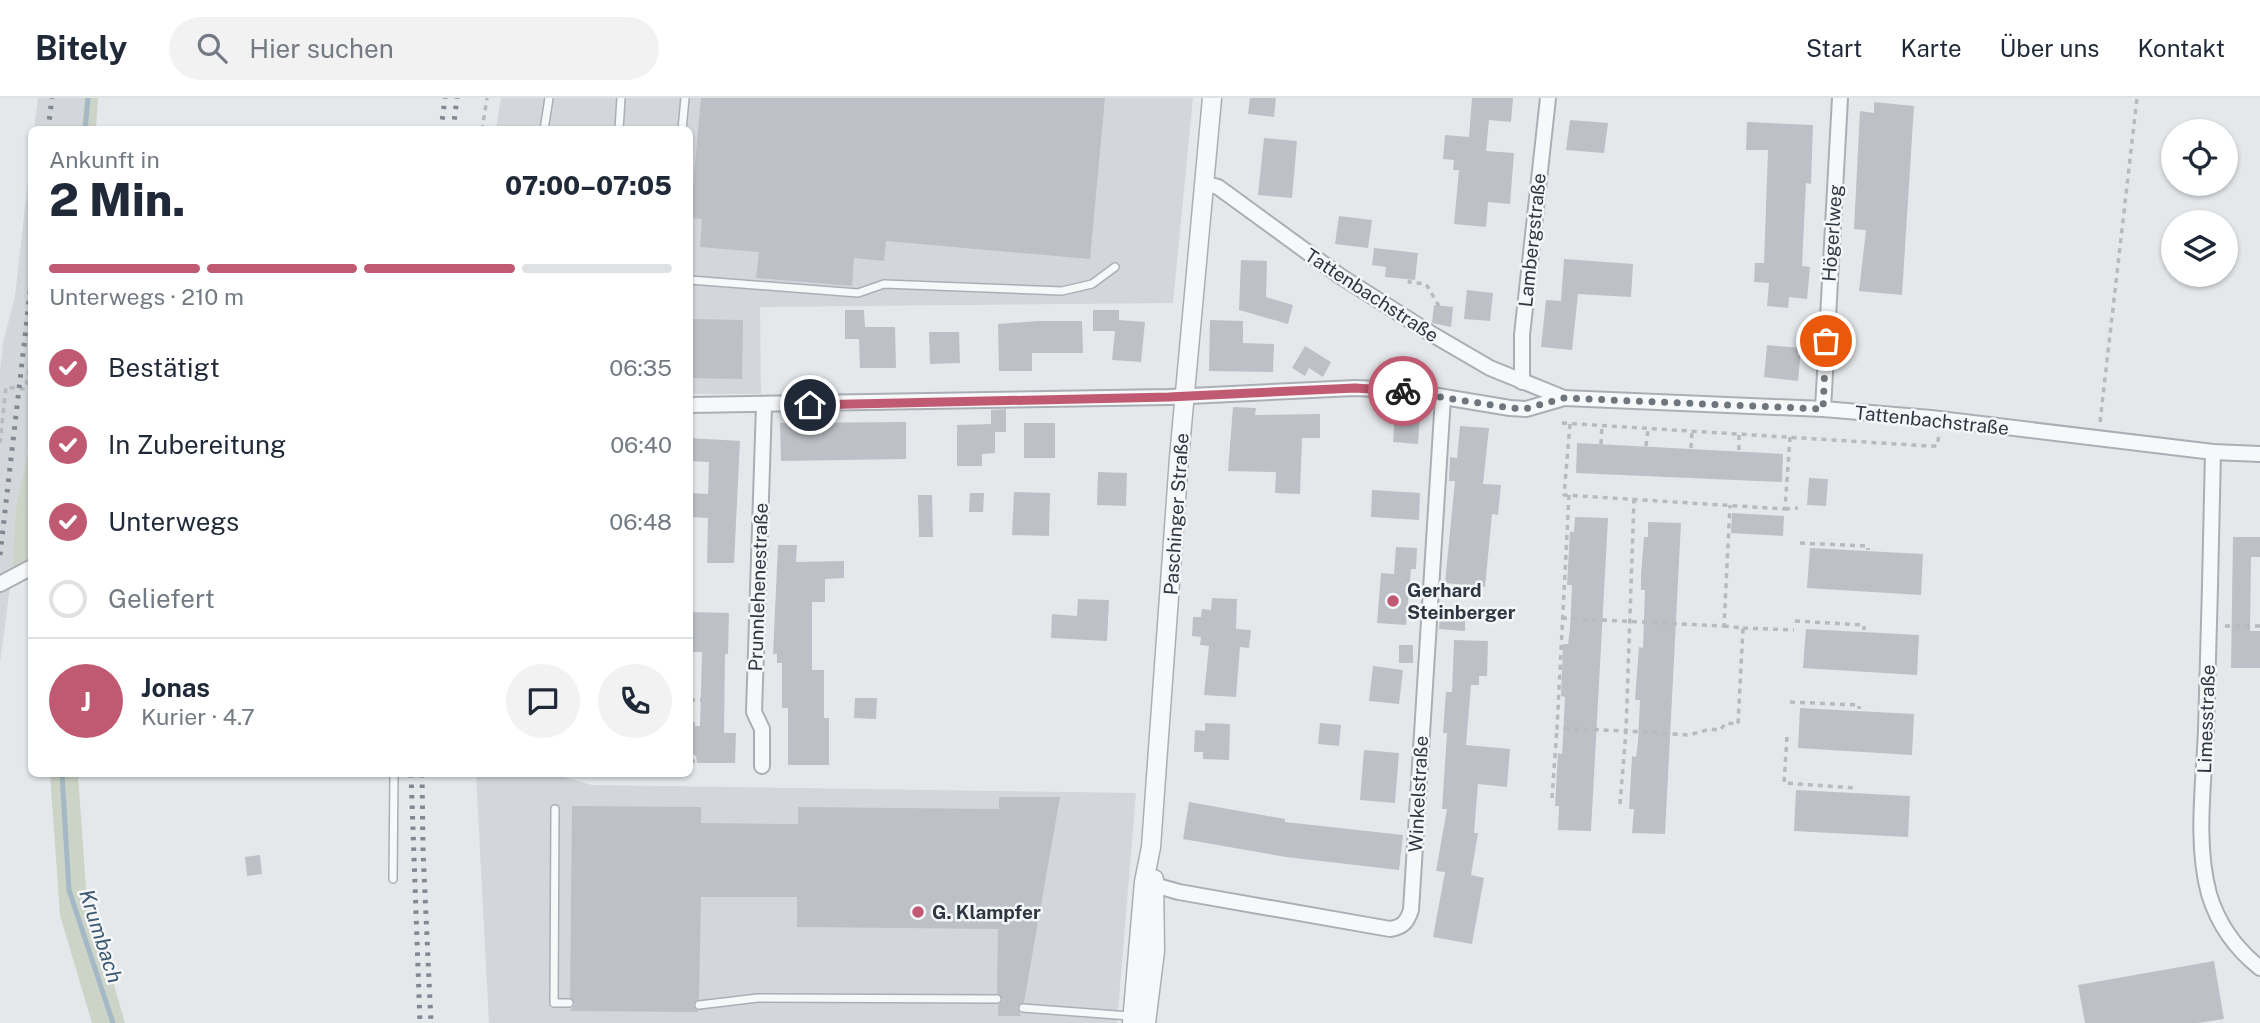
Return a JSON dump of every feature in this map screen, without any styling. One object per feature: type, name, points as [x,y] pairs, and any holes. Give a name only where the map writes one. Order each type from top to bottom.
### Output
[{"type":"street","name":"Paschinger Straße","points":[[1140,1020],[1150,847],[1185,396],[1212,98]]},
{"type":"street","name":"Lambergstraße","points":[[1522,382],[1522,335],[1548,98]]},
{"type":"street","name":"Högerlweg","points":[[1823,409],[1840,98]]},
{"type":"street","name":"Tattenbachstraße","points":[[1203,183],[1219,187],[1280,234],[1384,304],[1490,368],[1564,398],[1823,409],[1931,418],[2213,452],[2260,454]]},
{"type":"street","points":[[693,405],[1185,396],[1355,388],[1443,397],[1518,409],[1544,405],[1564,398]]},
{"type":"street","name":"Winkelstraße","points":[[1149,884],[1390,929],[1401,927],[1407,921],[1411,910],[1443,397]]},
{"type":"street","name":"Prunnlehenestraße","points":[[762,766],[762,729],[754,712],[764,405]]},
{"type":"street","name":"Limesstraße","points":[[2213,452],[2204,870],[2209,894],[2224,929],[2234,943],[2260,968]]},
{"type":"street","points":[[0,584],[28,569]]},
{"type":"lane","points":[[545,126],[549,98]]},
{"type":"lane","points":[[619,126],[621,98]]},
{"type":"lane","points":[[682,126],[685,98]]},
{"type":"lane","points":[[693,280],[858,293],[884,284],[1062,291],[1092,284],[1115,267]]},
{"type":"lane","points":[[393,879],[394,777]]},
{"type":"lane","points":[[555,808],[554,1003],[569,1003]]},
{"type":"lane","points":[[699,1004],[758,998],[997,999]]},
{"type":"lane","points":[[1023,1008],[1140,1020]]},
{"type":"path","points":[[483,126],[487,98]]},
{"type":"path","points":[[2098,438],[2137,98]]},
{"type":"path","points":[[1410,280],[1409,282],[1426,284],[1439,306]]},
{"type":"path","points":[[0,443],[6,387],[26,389],[28,379]]},
{"type":"path","points":[[1562,424],[1937,446],[1940,423]]},
{"type":"path","points":[[1570,424],[1564,495],[1798,508]]},
{"type":"path","points":[[1601,444],[1602,426]]},
{"type":"path","points":[[1646,446],[1648,429]]},
{"type":"path","points":[[1691,448],[1692,431]]},
{"type":"path","points":[[1739,434],[1739,450]]},
{"type":"path","points":[[1785,509],[1790,437]]},
{"type":"path","points":[[1552,798],[1569,495]]},
{"type":"path","points":[[1620,804],[1626,731],[1634,499]]},
{"type":"path","points":[[1724,626],[1730,505]]},
{"type":"path","points":[[1800,543],[1868,546],[1868,550]]},
{"type":"path","points":[[1562,618],[1794,630]]},
{"type":"path","points":[[1795,621],[1864,625],[1864,630]]},
{"type":"path","points":[[2209,625],[2260,626]]},
{"type":"path","points":[[1557,728],[1689,735],[1710,729],[1720,730],[1726,723],[1738,724],[1743,628]]},
{"type":"path","points":[[693,700],[701,700]]},
{"type":"path","points":[[1790,702],[1859,705],[1858,709]]},
{"type":"path","points":[[693,724],[701,724]]},
{"type":"path","points":[[1787,737],[1784,783],[1856,788]]},
{"type":"shaded area","points":[[38,98],[84,98],[81,126],[34,126]]},
{"type":"shaded area","points":[[84,98],[98,98],[96,126],[81,126]]},
{"type":"shaded area","points":[[501,98],[1193,98],[1173,303],[760,307],[761,394],[693,394],[693,126],[497,126]]},
{"type":"shaded area","points":[[28,181],[28,452],[16,506],[12,572],[0,663],[0,371],[3,343],[15,296]]},
{"type":"shaded area","points":[[28,452],[28,562],[12,572],[16,506]]},
{"type":"shaded area","points":[[50,777],[78,777],[86,889],[125,1023],[92,1023],[60,915]]},
{"type":"shaded area","points":[[476,777],[564,777],[592,785],[1136,793],[1117,1023],[489,1023]]},
{"type":"building","points":[[701,98],[1105,98],[1090,259],[886,241],[884,261],[854,258],[852,286],[756,278],[759,252],[700,247],[702,219],[693,218],[693,185]]},
{"type":"building","points":[[1250,98],[1276,98],[1274,117],[1248,114]]},
{"type":"building","points":[[1472,98],[1513,98],[1511,122],[1489,120],[1486,151],[1514,153],[1510,204],[1488,202],[1486,227],[1454,224],[1459,170],[1453,170],[1454,160],[1443,159],[1445,135],[1469,137]]},
{"type":"building","points":[[1874,102],[1914,106],[1902,295],[1859,291],[1866,230],[1854,229],[1860,111],[1874,113]]},
{"type":"building","points":[[1570,120],[1608,123],[1604,153],[1566,150]]},
{"type":"building","points":[[1747,122],[1813,125],[1811,184],[1806,183],[1802,266],[1810,267],[1807,299],[1789,297],[1788,308],[1767,306],[1769,283],[1754,282],[1755,263],[1764,263],[1768,150],[1746,150]]},
{"type":"building","points":[[1264,138],[1297,141],[1292,198],[1258,195]]},
{"type":"building","points":[[1339,216],[1372,220],[1368,248],[1335,244]]},
{"type":"building","points":[[1374,248],[1418,253],[1415,280],[1385,277],[1386,267],[1372,265]]},
{"type":"building","points":[[1564,259],[1633,264],[1631,297],[1578,294],[1572,350],[1541,347],[1546,300],[1561,301]]},
{"type":"building","points":[[1241,260],[1267,261],[1266,297],[1293,305],[1288,324],[1239,310]]},
{"type":"building","points":[[1467,290],[1493,293],[1490,321],[1464,319]]},
{"type":"building","points":[[1434,305],[1453,307],[1451,327],[1432,323]]},
{"type":"building","points":[[845,310],[864,310],[865,327],[895,327],[896,368],[860,368],[859,339],[845,339]]},
{"type":"building","points":[[1093,310],[1119,310],[1119,320],[1145,322],[1141,362],[1112,360],[1115,331],[1093,331]]},
{"type":"building","points":[[693,319],[743,320],[742,379],[693,378]]},
{"type":"building","points":[[1210,320],[1243,321],[1243,343],[1274,344],[1273,372],[1209,371]]},
{"type":"building","points":[[1082,321],[1083,353],[1032,353],[1032,371],[999,371],[998,324]]},
{"type":"building","points":[[929,332],[959,332],[960,363],[930,364]]},
{"type":"building","points":[[1767,345],[1801,348],[1798,381],[1764,377]]},
{"type":"building","points":[[1305,346],[1331,362],[1323,377],[1309,368],[1305,376],[1292,368]]},
{"type":"building","points":[[1233,407],[1256,408],[1255,415],[1320,414],[1320,438],[1302,438],[1300,494],[1275,493],[1276,472],[1228,471]]},
{"type":"building","points":[[1006,409],[1006,432],[995,432],[995,453],[982,454],[982,466],[957,466],[957,425],[991,424],[991,410]]},
{"type":"building","points":[[1395,413],[1420,415],[1418,444],[1393,442]]},
{"type":"building","points":[[906,422],[906,459],[781,461],[780,423]]},
{"type":"building","points":[[1024,423],[1055,423],[1055,458],[1024,458]]},
{"type":"building","points":[[1460,426],[1489,428],[1483,484],[1501,485],[1498,515],[1492,514],[1485,587],[1445,583],[1455,481],[1449,481],[1450,457],[1457,458]]},
{"type":"building","points":[[693,438],[740,441],[734,563],[707,563],[708,518],[693,517],[693,493],[708,494],[709,462],[693,461]]},
{"type":"building","points":[[1577,443],[1783,454],[1782,482],[1576,473]]},
{"type":"building","points":[[1098,472],[1127,473],[1126,506],[1097,505]]},
{"type":"building","points":[[1809,478],[1828,479],[1826,506],[1807,505]]},
{"type":"building","points":[[1372,490],[1420,493],[1419,520],[1371,517]]},
{"type":"building","points":[[1014,492],[1050,493],[1049,536],[1012,535]]},
{"type":"building","points":[[970,493],[984,493],[983,512],[969,512]]},
{"type":"building","points":[[918,495],[932,495],[933,537],[919,537]]},
{"type":"building","points":[[1732,513],[1784,516],[1783,536],[1731,533]]},
{"type":"building","points":[[1575,517],[1608,518],[1591,831],[1558,830],[1559,806],[1555,806],[1558,753],[1562,754],[1563,738],[1563,644],[1568,644],[1570,629],[1572,585],[1567,585],[1570,532],[1574,532]]},
{"type":"building","points":[[1648,522],[1681,523],[1665,834],[1632,833],[1634,809],[1629,809],[1632,756],[1636,757],[1638,742],[1640,700],[1635,700],[1639,647],[1643,648],[1645,590],[1641,590],[1641,575]]},
{"type":"building","points":[[2233,537],[2260,537],[2260,557],[2251,557],[2250,631],[2260,631],[2260,668],[2231,668]]},
{"type":"building","points":[[778,545],[797,545],[796,562],[844,561],[844,578],[825,579],[825,602],[812,602],[812,670],[824,670],[824,718],[829,718],[829,765],[788,765],[788,708],[782,708],[782,663],[777,663],[777,654],[773,654]]},
{"type":"building","name":"Gerhard Steinberger","points":[[1396,547],[1417,548],[1416,569],[1411,569],[1406,625],[1377,623],[1381,573],[1394,574]]},
{"type":"building","points":[[1810,548],[1923,554],[1921,595],[1807,588]]},
{"type":"building","points":[[1212,598],[1237,599],[1236,629],[1251,630],[1249,648],[1240,647],[1236,697],[1204,695],[1209,646],[1200,645],[1201,637],[1192,636],[1193,617],[1201,617],[1202,609],[1211,610]]},
{"type":"building","points":[[1078,599],[1109,600],[1107,641],[1051,638],[1052,614],[1077,616]]},
{"type":"building","points":[[693,612],[729,613],[728,654],[725,654],[724,733],[736,733],[735,763],[697,763],[693,754],[693,726],[700,726],[702,652],[693,652]]},
{"type":"building","points":[[1440,615],[1465,617],[1465,631],[1439,629]]},
{"type":"building","points":[[1806,629],[1919,635],[1917,675],[1803,668]]},
{"type":"building","points":[[1454,640],[1488,641],[1487,676],[1479,676],[1479,685],[1471,685],[1466,745],[1510,749],[1507,787],[1478,784],[1474,833],[1478,833],[1471,875],[1484,878],[1472,944],[1433,937],[1445,872],[1436,871],[1447,809],[1442,809],[1447,733],[1443,733],[1446,692],[1452,692]]},
{"type":"building","points":[[1399,645],[1413,645],[1413,663],[1399,663]]},
{"type":"building","points":[[1373,666],[1403,670],[1399,704],[1369,701]]},
{"type":"building","points":[[855,698],[877,698],[876,719],[854,718]]},
{"type":"building","points":[[1800,708],[1914,714],[1912,755],[1798,748]]},
{"type":"building","points":[[1205,723],[1230,724],[1229,760],[1203,759],[1203,752],[1194,752],[1195,730],[1205,731]]},
{"type":"building","points":[[1320,723],[1341,725],[1339,746],[1318,744]]},
{"type":"building","points":[[1364,750],[1399,753],[1395,803],[1360,800]]},
{"type":"building","points":[[1796,790],[1910,796],[1908,837],[1794,831]]},
{"type":"building","name":"G. Klampfer","points":[[999,797],[1060,797],[1024,1002],[1017,1007],[1021,1016],[998,1016],[998,1005],[1003,1000],[997,993],[998,929],[797,927],[797,897],[701,897],[699,999],[693,1005],[699,1012],[570,1011],[575,1004],[570,997],[572,806],[701,807],[701,823],[798,824],[798,807],[999,809]]},
{"type":"building","points":[[1189,802],[1285,819],[1285,822],[1403,835],[1399,870],[1286,857],[1183,839]]},
{"type":"building","points":[[260,855],[262,874],[247,876],[245,857]]},
{"type":"building","points":[[2214,961],[2224,1019],[2198,1023],[2085,1023],[2078,985]]},
{"type":"waterway","name":"Krumbach","points":[[85,126],[88,98]]},
{"type":"waterway","name":"Krumbach","points":[[62,777],[69,890],[113,1023]]},
{"type":"railway","points":[[48,126],[52,98]]},
{"type":"railway","points":[[442,126],[445,98]]},
{"type":"railway","points":[[454,126],[457,98]]},
{"type":"railway","points":[[0,555],[28,310]]},
{"type":"railway","points":[[411,777],[420,1023]]},
{"type":"railway","points":[[422,777],[431,1023]]},
{"type":"way so far","points":[[1403,391],[1525,409],[1564,398],[1823,409],[1826,341]]},
{"type":"place","name":"Gerhard Steinberger","points":[[1393,601]]},
{"type":"place","name":"G. Klampfer","points":[[918,912]]},
{"type":"route","points":[[810,405],[1169,397],[1355,388],[1403,391]]}]
